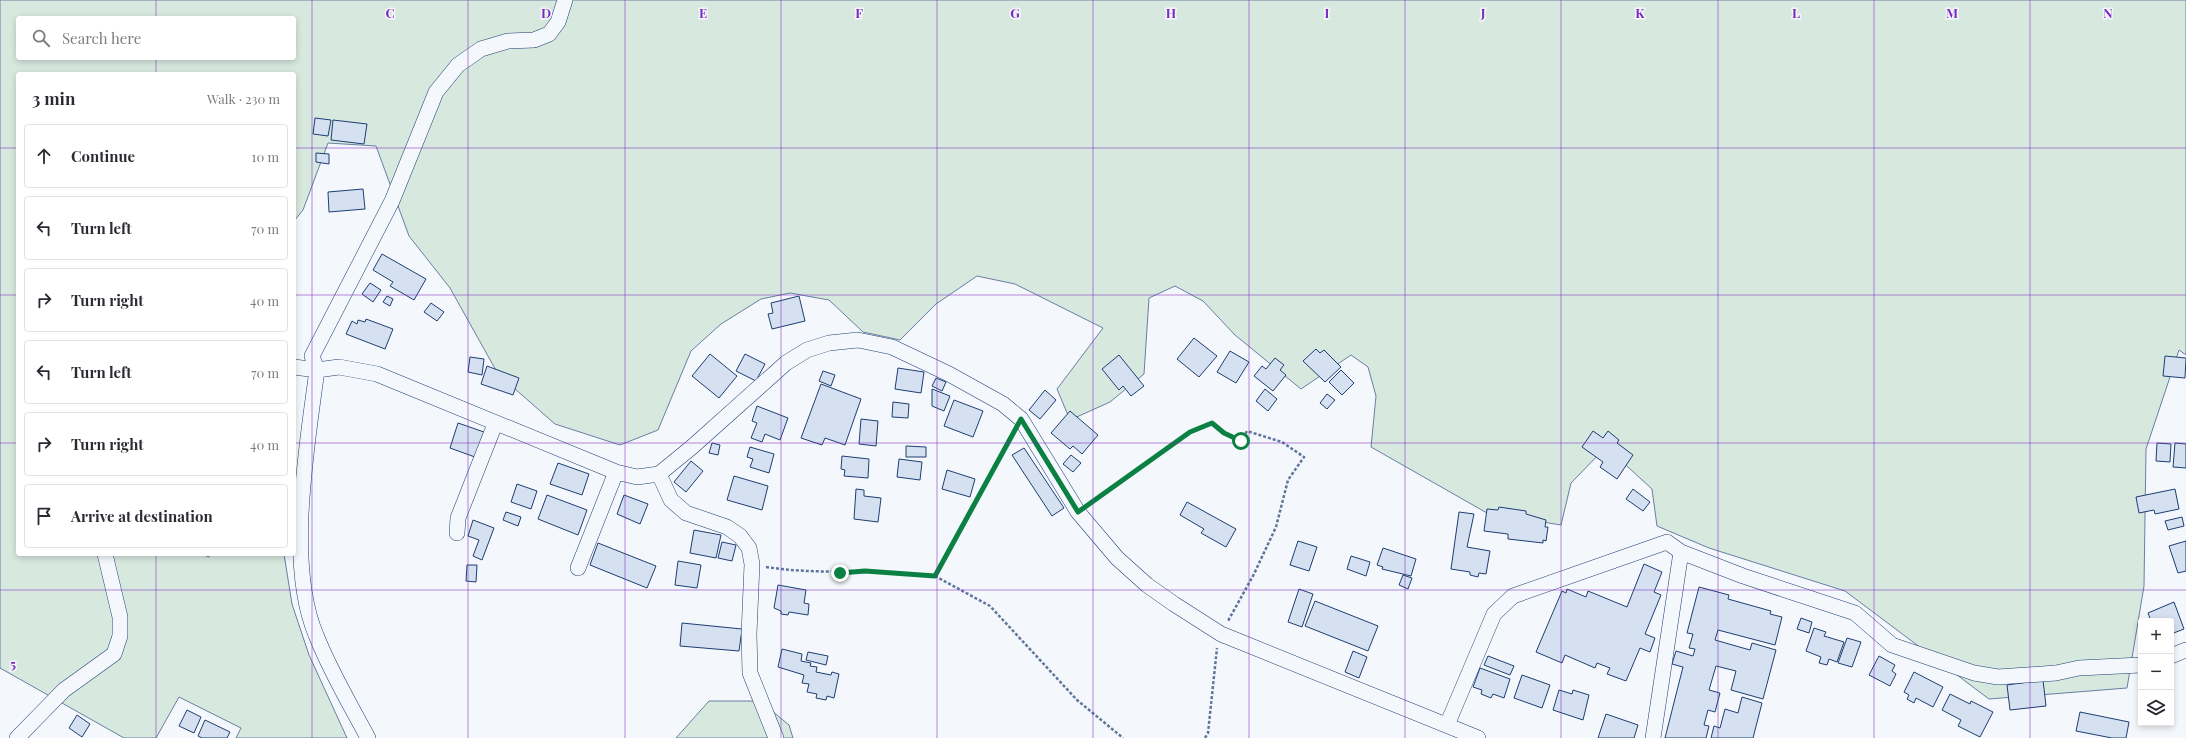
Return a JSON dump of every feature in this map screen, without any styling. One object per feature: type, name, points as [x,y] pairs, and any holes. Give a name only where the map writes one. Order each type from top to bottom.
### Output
[{"type":"street","points":[[368,738],[315,634],[304,592],[301,512],[318,370],[312,356],[392,201],[436,92],[458,65],[481,49],[508,41],[534,40],[549,34],[558,22],[565,0]]},
{"type":"street","points":[[296,367],[318,370],[339,367],[377,374],[495,424],[616,472],[637,477],[659,474],[692,447],[786,363],[808,350],[829,343],[858,340],[892,347],[949,374],[1003,404],[1021,419],[1078,512],[1117,558],[1147,584],[1221,634],[1478,738]]},
{"type":"street","points":[[457,532],[458,518],[495,424]]},
{"type":"street","points":[[578,568],[616,472]]},
{"type":"street","points":[[659,474],[671,500],[686,513],[727,527],[740,536],[749,548],[752,564],[749,634],[750,673],[776,738]]},
{"type":"street","points":[[1447,726],[1494,614],[1513,596],[1667,542],[1681,552],[1743,576],[1855,613],[1892,645],[1974,672],[1998,677],[2056,674],[2079,668],[2138,666]]},
{"type":"street","points":[[1652,738],[1681,552]]},
{"type":"street","points":[[17,738],[64,690],[114,654],[120,636],[120,617],[105,556]]},
{"type":"street","points":[[2174,655],[2186,650]]},
{"type":"path","points":[[935,576],[1021,419]]},
{"type":"path","points":[[1078,512],[1190,432],[1212,423],[1224,433],[1241,441],[1247,431],[1282,442],[1304,457],[1288,480],[1276,527],[1254,574],[1221,634],[1217,648],[1208,733],[1205,738]]},
{"type":"path","points":[[752,564],[792,571],[840,573],[865,571],[935,576],[990,606],[1077,700],[1123,738]]},
{"type":"shaded area","points":[[0,0],[2186,0],[2186,355],[2179,350],[2146,449],[2144,586],[2127,688],[1989,699],[1845,591],[1709,548],[1657,526],[1652,489],[1606,447],[1571,483],[1561,525],[1487,513],[1371,447],[1376,396],[1368,367],[1351,355],[1301,389],[1235,335],[1203,301],[1175,286],[1149,298],[1144,374],[1110,402],[1070,420],[1057,389],[1103,328],[1015,284],[977,276],[936,304],[900,340],[863,332],[829,300],[790,293],[761,299],[721,324],[691,351],[658,430],[620,445],[555,424],[498,374],[450,288],[409,236],[376,146],[328,143],[303,210],[296,219],[296,72],[16,72],[16,556],[284,556],[292,604],[309,655],[347,738],[236,738],[241,728],[179,697],[156,738],[124,738],[0,668]]},
{"type":"shaded area","points":[[709,701],[760,701],[789,725],[793,738],[676,738]]},
{"type":"building","points":[[315,118],[331,120],[328,136],[313,134]]},
{"type":"building","points":[[333,120],[367,124],[364,144],[331,140]]},
{"type":"building","points":[[316,153],[329,154],[329,164],[316,162]]},
{"type":"building","points":[[363,189],[365,209],[329,212],[328,192]]},
{"type":"building","points":[[382,254],[426,279],[414,300],[390,286],[393,282],[373,270]]},
{"type":"building","points":[[370,283],[381,290],[373,302],[362,294]]},
{"type":"building","points":[[387,296],[393,299],[390,306],[383,302]]},
{"type":"building","points":[[799,296],[805,321],[772,329],[768,314],[773,313],[771,303]]},
{"type":"building","points":[[431,303],[444,312],[437,321],[424,312]]},
{"type":"building","points":[[366,319],[393,329],[385,349],[346,334],[352,321],[357,324],[358,320],[365,322]]},
{"type":"building","points":[[1194,338],[1217,356],[1199,377],[1177,359]]},
{"type":"building","points":[[1316,349],[1320,353],[1324,350],[1341,367],[1325,382],[1303,361]]},
{"type":"building","points":[[1230,351],[1249,362],[1236,383],[1217,372]]},
{"type":"building","points":[[710,354],[737,376],[719,398],[692,376]]},
{"type":"building","points":[[745,354],[765,364],[756,381],[736,371]]},
{"type":"building","points":[[1119,355],[1144,386],[1131,396],[1123,386],[1119,390],[1102,369]]},
{"type":"building","points":[[2165,356],[2186,358],[2185,378],[2163,376]]},
{"type":"building","points":[[470,357],[484,359],[482,375],[468,372]]},
{"type":"building","points":[[1275,358],[1284,365],[1280,370],[1286,375],[1273,391],[1254,376],[1262,366],[1266,369]]},
{"type":"building","points":[[487,366],[519,378],[513,395],[481,384]]},
{"type":"building","points":[[898,368],[924,372],[921,393],[895,389]]},
{"type":"building","points":[[1341,370],[1354,383],[1342,395],[1329,382]]},
{"type":"building","points":[[823,371],[835,375],[831,386],[819,381]]},
{"type":"building","points":[[936,378],[946,382],[942,391],[932,386]]},
{"type":"building","points":[[821,384],[861,399],[845,445],[825,438],[822,445],[801,438]]},
{"type":"building","points":[[932,389],[950,396],[944,411],[932,406]]},
{"type":"building","points":[[1265,389],[1277,399],[1268,411],[1256,401]]},
{"type":"building","points":[[1045,390],[1056,400],[1040,419],[1029,410]]},
{"type":"building","points":[[1327,394],[1335,400],[1327,409],[1320,403]]},
{"type":"building","points":[[954,400],[983,411],[973,437],[944,426]]},
{"type":"building","points":[[893,402],[909,404],[908,418],[892,417]]},
{"type":"building","points":[[757,406],[788,418],[780,440],[765,434],[762,442],[751,438],[757,423],[752,421]]},
{"type":"building","points":[[1070,411],[1098,435],[1082,454],[1073,446],[1070,449],[1051,433]]},
{"type":"building","points":[[861,419],[878,421],[876,446],[859,444]]},
{"type":"building","points":[[458,423],[484,432],[475,457],[450,448]]},
{"type":"building","points":[[1593,431],[1603,438],[1608,431],[1619,440],[1617,443],[1633,455],[1617,479],[1600,467],[1603,462],[1582,447]]},
{"type":"building","points":[[712,443],[720,445],[718,455],[709,453]]},
{"type":"building","points":[[2157,443],[2171,444],[2170,462],[2156,461]]},
{"type":"building","points":[[2175,443],[2186,444],[2186,468],[2173,467]]},
{"type":"building","points":[[906,446],[926,447],[926,457],[906,457]]},
{"type":"building","points":[[750,447],[774,454],[769,473],[750,467],[753,459],[747,457]]},
{"type":"building","points":[[1024,448],[1064,508],[1052,516],[1012,455]]},
{"type":"building","points":[[1071,455],[1081,463],[1073,472],[1063,464]]},
{"type":"building","points":[[842,456],[869,459],[868,478],[844,476],[845,470],[841,469]]},
{"type":"building","points":[[899,459],[922,462],[920,480],[897,477]]},
{"type":"building","points":[[691,461],[703,471],[686,492],[674,482]]},
{"type":"building","points":[[558,463],[589,474],[582,495],[550,484]]},
{"type":"building","points":[[947,470],[975,479],[970,497],[942,489]]},
{"type":"building","points":[[734,476],[768,486],[762,510],[727,500]]},
{"type":"building","points":[[517,484],[537,491],[531,509],[511,502]]},
{"type":"building","points":[[856,489],[864,490],[864,496],[881,498],[878,522],[854,519]]},
{"type":"building","points":[[1633,489],[1650,502],[1643,511],[1626,499]]},
{"type":"building","points":[[2175,489],[2179,509],[2155,514],[2154,510],[2139,513],[2136,497]]},
{"type":"building","points":[[547,495],[587,510],[578,535],[538,519]]},
{"type":"building","points":[[624,495],[648,504],[640,524],[617,514]]},
{"type":"building","points":[[1187,502],[1236,529],[1226,547],[1201,533],[1204,529],[1180,515]]},
{"type":"building","points":[[1499,507],[1526,511],[1526,514],[1546,520],[1545,527],[1548,527],[1546,541],[1543,540],[1543,543],[1508,539],[1508,534],[1484,531],[1487,509],[1498,510]]},
{"type":"building","points":[[506,512],[521,517],[518,526],[503,520]]},
{"type":"building","points":[[1459,512],[1474,514],[1467,547],[1490,551],[1486,574],[1479,573],[1478,577],[1470,575],[1470,572],[1451,569]]},
{"type":"building","points":[[2182,517],[2184,526],[2168,530],[2165,521]]},
{"type":"building","points":[[473,520],[494,528],[482,560],[473,556],[479,540],[468,536]]},
{"type":"building","points":[[694,530],[721,535],[716,558],[690,553]]},
{"type":"building","points":[[1298,541],[1317,547],[1309,571],[1290,565]]},
{"type":"building","points":[[2186,541],[2186,571],[2178,573],[2169,546]]},
{"type":"building","points":[[722,542],[736,545],[732,561],[718,558]]},
{"type":"building","points":[[598,543],[656,566],[647,588],[590,565]]},
{"type":"building","points":[[1383,548],[1416,559],[1411,576],[1382,569],[1383,567],[1377,565]]},
{"type":"building","points":[[1351,556],[1370,562],[1366,576],[1347,569]]},
{"type":"building","points":[[678,561],[701,565],[697,588],[675,585]]},
{"type":"building","points":[[1644,564],[1662,572],[1654,592],[1661,595],[1645,634],[1655,638],[1650,652],[1640,648],[1626,681],[1607,674],[1610,668],[1597,663],[1595,668],[1565,655],[1562,663],[1536,652],[1562,591],[1566,593],[1567,589],[1586,597],[1588,591],[1627,607]]},
{"type":"building","points":[[467,565],[477,565],[476,582],[466,581]]},
{"type":"building","points":[[1403,575],[1412,578],[1408,589],[1399,585]]},
{"type":"building","points":[[778,585],[806,590],[804,603],[809,604],[808,615],[789,612],[788,615],[781,614],[781,611],[774,608]]},
{"type":"building","points":[[1699,587],[1729,595],[1728,599],[1771,611],[1770,614],[1782,617],[1775,645],[1718,630],[1715,640],[1750,650],[1752,643],[1776,650],[1763,699],[1731,690],[1736,671],[1716,666],[1709,690],[1720,693],[1715,712],[1708,710],[1704,725],[1709,726],[1706,738],[1665,738],[1683,667],[1672,664],[1676,651],[1693,656],[1695,649],[1689,648],[1693,634],[1687,633]]},
{"type":"building","points":[[1299,589],[1313,594],[1302,627],[1288,622]]},
{"type":"building","points":[[1315,601],[1378,626],[1368,651],[1305,626]]},
{"type":"building","points":[[2174,602],[2184,629],[2174,633],[2174,618],[2150,618],[2148,613]]},
{"type":"building","points":[[1801,618],[1812,622],[1809,633],[1797,629]]},
{"type":"building","points":[[682,623],[742,629],[739,651],[680,646]]},
{"type":"building","points":[[1814,628],[1826,632],[1824,636],[1844,642],[1837,662],[1829,659],[1827,665],[1819,663],[1821,657],[1806,651]]},
{"type":"building","points":[[1847,638],[1861,642],[1852,667],[1838,663]]},
{"type":"building","points":[[782,649],[802,654],[801,661],[811,663],[810,666],[817,667],[816,672],[831,675],[832,672],[839,674],[834,698],[827,696],[826,700],[816,698],[817,694],[807,692],[809,684],[802,683],[804,675],[778,667]]},
{"type":"building","points":[[1353,651],[1367,657],[1359,678],[1345,672]]},
{"type":"building","points":[[808,652],[828,656],[826,665],[806,660]]},
{"type":"building","points":[[1488,656],[1514,666],[1510,675],[1484,665]]},
{"type":"building","points":[[1879,656],[1895,665],[1892,671],[1896,674],[1890,686],[1869,675]]},
{"type":"building","points":[[1480,668],[1510,679],[1504,698],[1493,694],[1491,698],[1481,694],[1482,690],[1473,687]]},
{"type":"building","points":[[1914,672],[1943,687],[1933,707],[1916,698],[1914,703],[1907,699],[1909,695],[1904,692]]},
{"type":"building","points":[[1522,675],[1550,685],[1542,708],[1514,698]]},
{"type":"building","points":[[2043,680],[2046,706],[2010,710],[2007,685]]},
{"type":"building","points":[[1559,690],[1572,694],[1573,690],[1589,695],[1583,720],[1553,710]]},
{"type":"building","points":[[1950,694],[1970,704],[1971,701],[1993,712],[1980,737],[1958,726],[1961,720],[1942,710]]},
{"type":"building","points":[[1742,697],[1762,703],[1753,738],[1711,738],[1714,726],[1720,728],[1725,709],[1738,713]]},
{"type":"building","points":[[187,710],[201,717],[194,733],[179,726]]},
{"type":"building","points":[[2080,712],[2129,722],[2126,738],[2112,738],[2076,731]]},
{"type":"building","points":[[1606,714],[1638,725],[1634,738],[1598,738]]},
{"type":"building","points":[[77,715],[90,724],[82,737],[69,728]]},
{"type":"building","points":[[205,720],[230,732],[227,738],[202,738],[198,736]]},
{"type":"route","points":[[840,573],[865,571],[935,576],[1021,419],[1078,512],[1190,432],[1212,423],[1224,433],[1241,441]]}]
